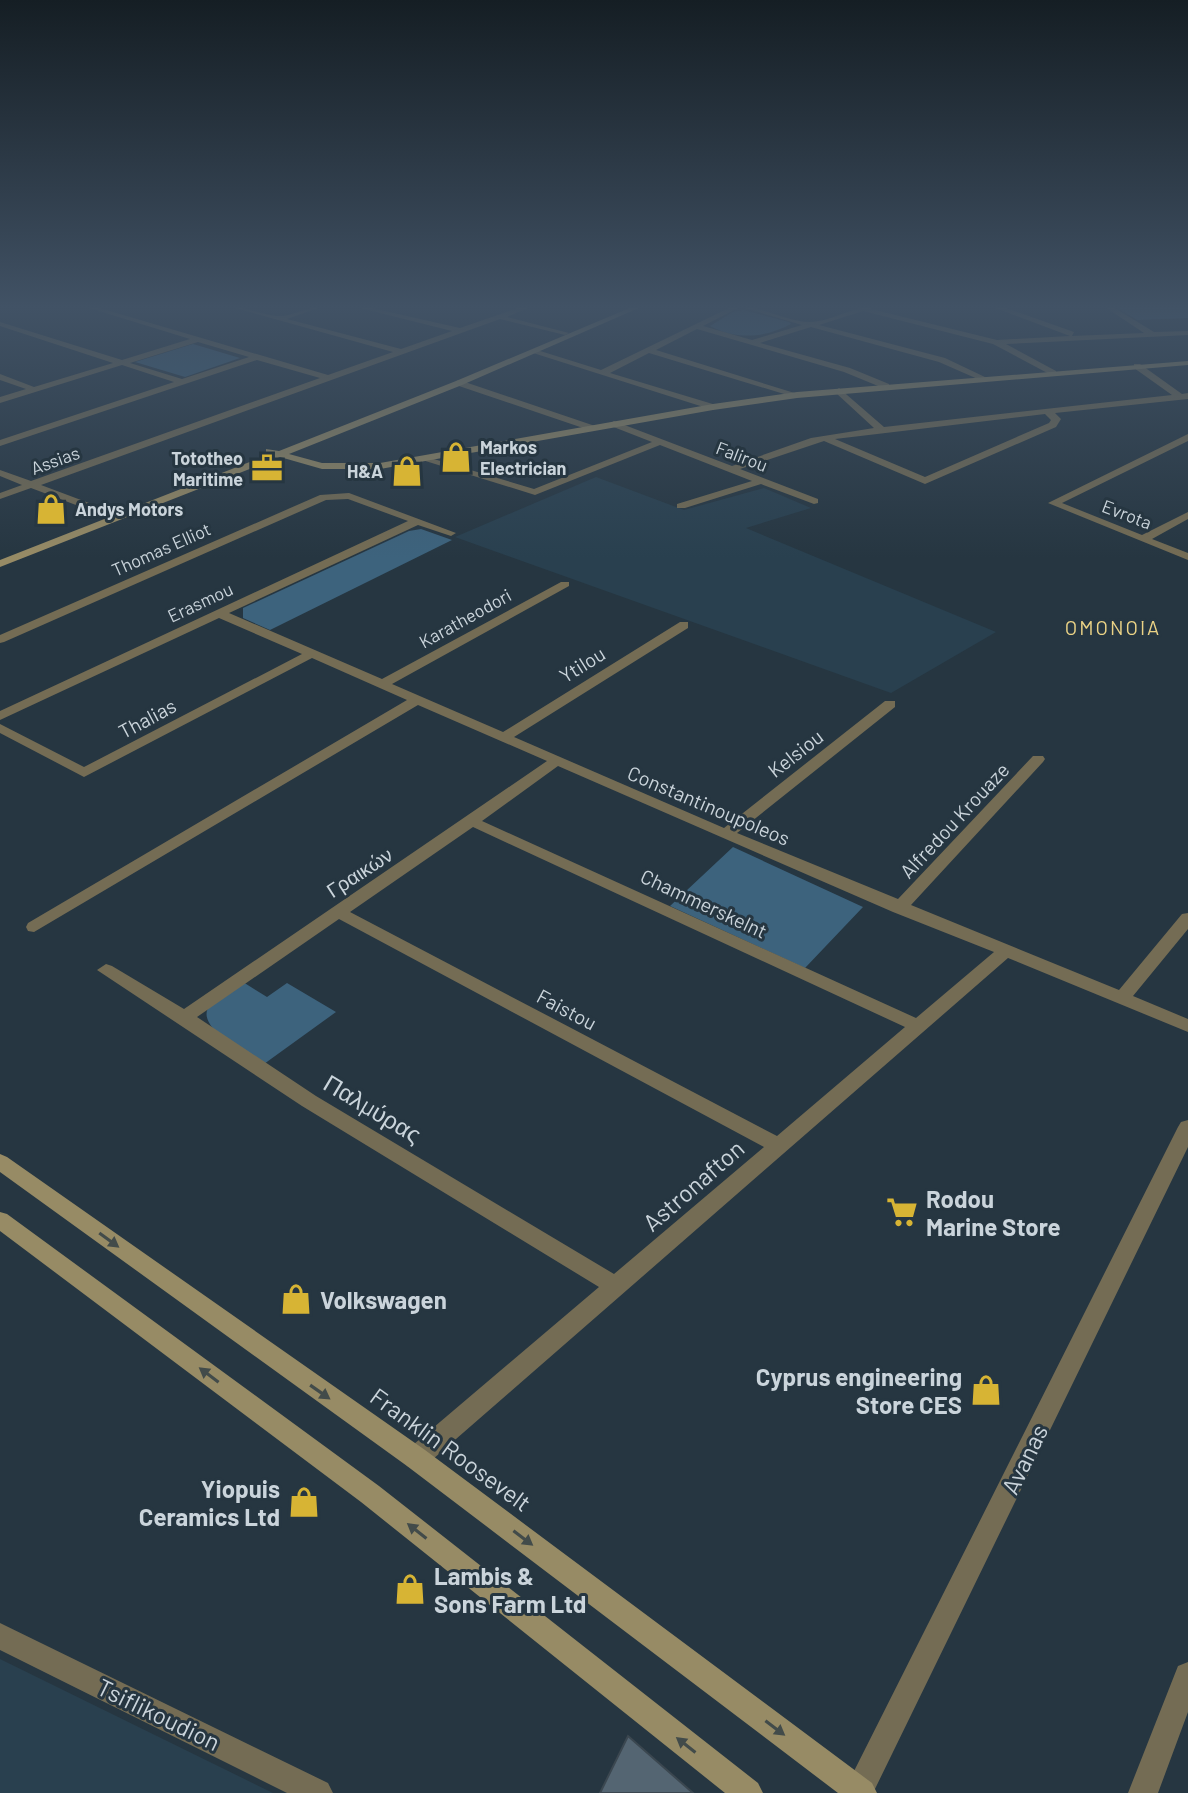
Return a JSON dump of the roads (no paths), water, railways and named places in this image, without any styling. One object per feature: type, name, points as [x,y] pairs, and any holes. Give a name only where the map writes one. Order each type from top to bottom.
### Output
[{"type":"main road","points":[[0,564],[425,391]]},
{"type":"main road","points":[[0,555],[439,391]]},
{"type":"main road","points":[[274,453],[346,468],[424,459],[713,407],[842,391]]},
{"type":"main road","name":"Franklin Roosevelt","points":[[0,1162],[416,1458],[860,1792]]},
{"type":"main road","points":[[0,1220],[370,1494],[748,1793]]},
{"type":"street","points":[[0,400],[33,391]]},
{"type":"street","points":[[0,443],[156,391]]},
{"type":"street","name":"Assias","points":[[0,496],[288,391]]},
{"type":"street","points":[[482,391],[592,428]]},
{"type":"street","points":[[660,391],[713,407]]},
{"type":"street","points":[[783,391],[797,395]]},
{"type":"street","points":[[839,391],[880,428]]},
{"type":"street","points":[[732,469],[825,438],[880,428],[1184,397]]},
{"type":"street","points":[[825,438],[925,481],[1053,425],[1056,419],[1046,411]]},
{"type":"street","name":"Falirou","points":[[614,424],[814,501]]},
{"type":"street","name":"Evrota","points":[[1188,437],[1053,503],[1188,557]]},
{"type":"street","points":[[424,459],[535,492],[659,442]]},
{"type":"street","points":[[0,473],[109,514]]},
{"type":"street","points":[[681,506],[761,481]]},
{"type":"street","name":"Thomas Elliot","points":[[0,639],[324,497],[337,495],[417,521]]},
{"type":"street","points":[[1143,539],[1188,515]]},
{"type":"street","points":[[417,521],[451,533]]},
{"type":"street","name":"Erasmou","points":[[0,716],[417,521]]},
{"type":"street","name":"Karatheodori","points":[[383,684],[565,584]]},
{"type":"street","name":"Constantinoupoleos","points":[[218,613],[899,908],[1188,1026]]},
{"type":"street","name":"Ytilou","points":[[502,738],[684,625]]},
{"type":"street","name":"Thalias","points":[[0,728],[84,773],[313,653]]},
{"type":"street","points":[[34,927],[418,699]]},
{"type":"street","name":"Kelsiou","points":[[726,834],[890,704]]},
{"type":"street","name":"Alfredou Krouaze","points":[[899,908],[1038,759]]},
{"type":"street","name":"Γραικών","points":[[184,1017],[336,911],[473,822],[556,761]]},
{"type":"street","name":"Chammerskelnt","points":[[473,822],[916,1025]]},
{"type":"street","name":"Faistou","points":[[336,911],[778,1145]]},
{"type":"street","points":[[1122,998],[1188,918]]},
{"type":"street","name":"Astronafton","points":[[416,1458],[1004,952]]},
{"type":"street","name":"Παλμύρας","points":[[106,970],[184,1017],[309,1101],[616,1286]]},
{"type":"street","name":"Avanas","points":[[860,1792],[1188,1127]]},
{"type":"street","name":"Tsiflikoudion","points":[[0,1636],[318,1793]]},
{"type":"street","points":[[1143,1793],[1188,1676]]},
{"type":"place","name":"Markos Electrician","points":[[456,457]]},
{"type":"place","name":"Tototheo Maritime","points":[[267,468]]},
{"type":"place","name":"H&A","points":[[407,471]]},
{"type":"place","name":"Andys Motors","points":[[51,509]]},
{"type":"place","name":"Rodou Marine Store","points":[[902,1212]]},
{"type":"place","name":"Volkswagen","points":[[296,1299]]},
{"type":"place","name":"Cyprus engineering Store CES","points":[[986,1390]]},
{"type":"place","name":"Yiopuis Ceramics Ltd","points":[[304,1502]]},
{"type":"place","name":"Lambis & Sons Farm Ltd","points":[[410,1589]]},
{"type":"district","name":"OMONOIA","points":[[1113,627]]}]
